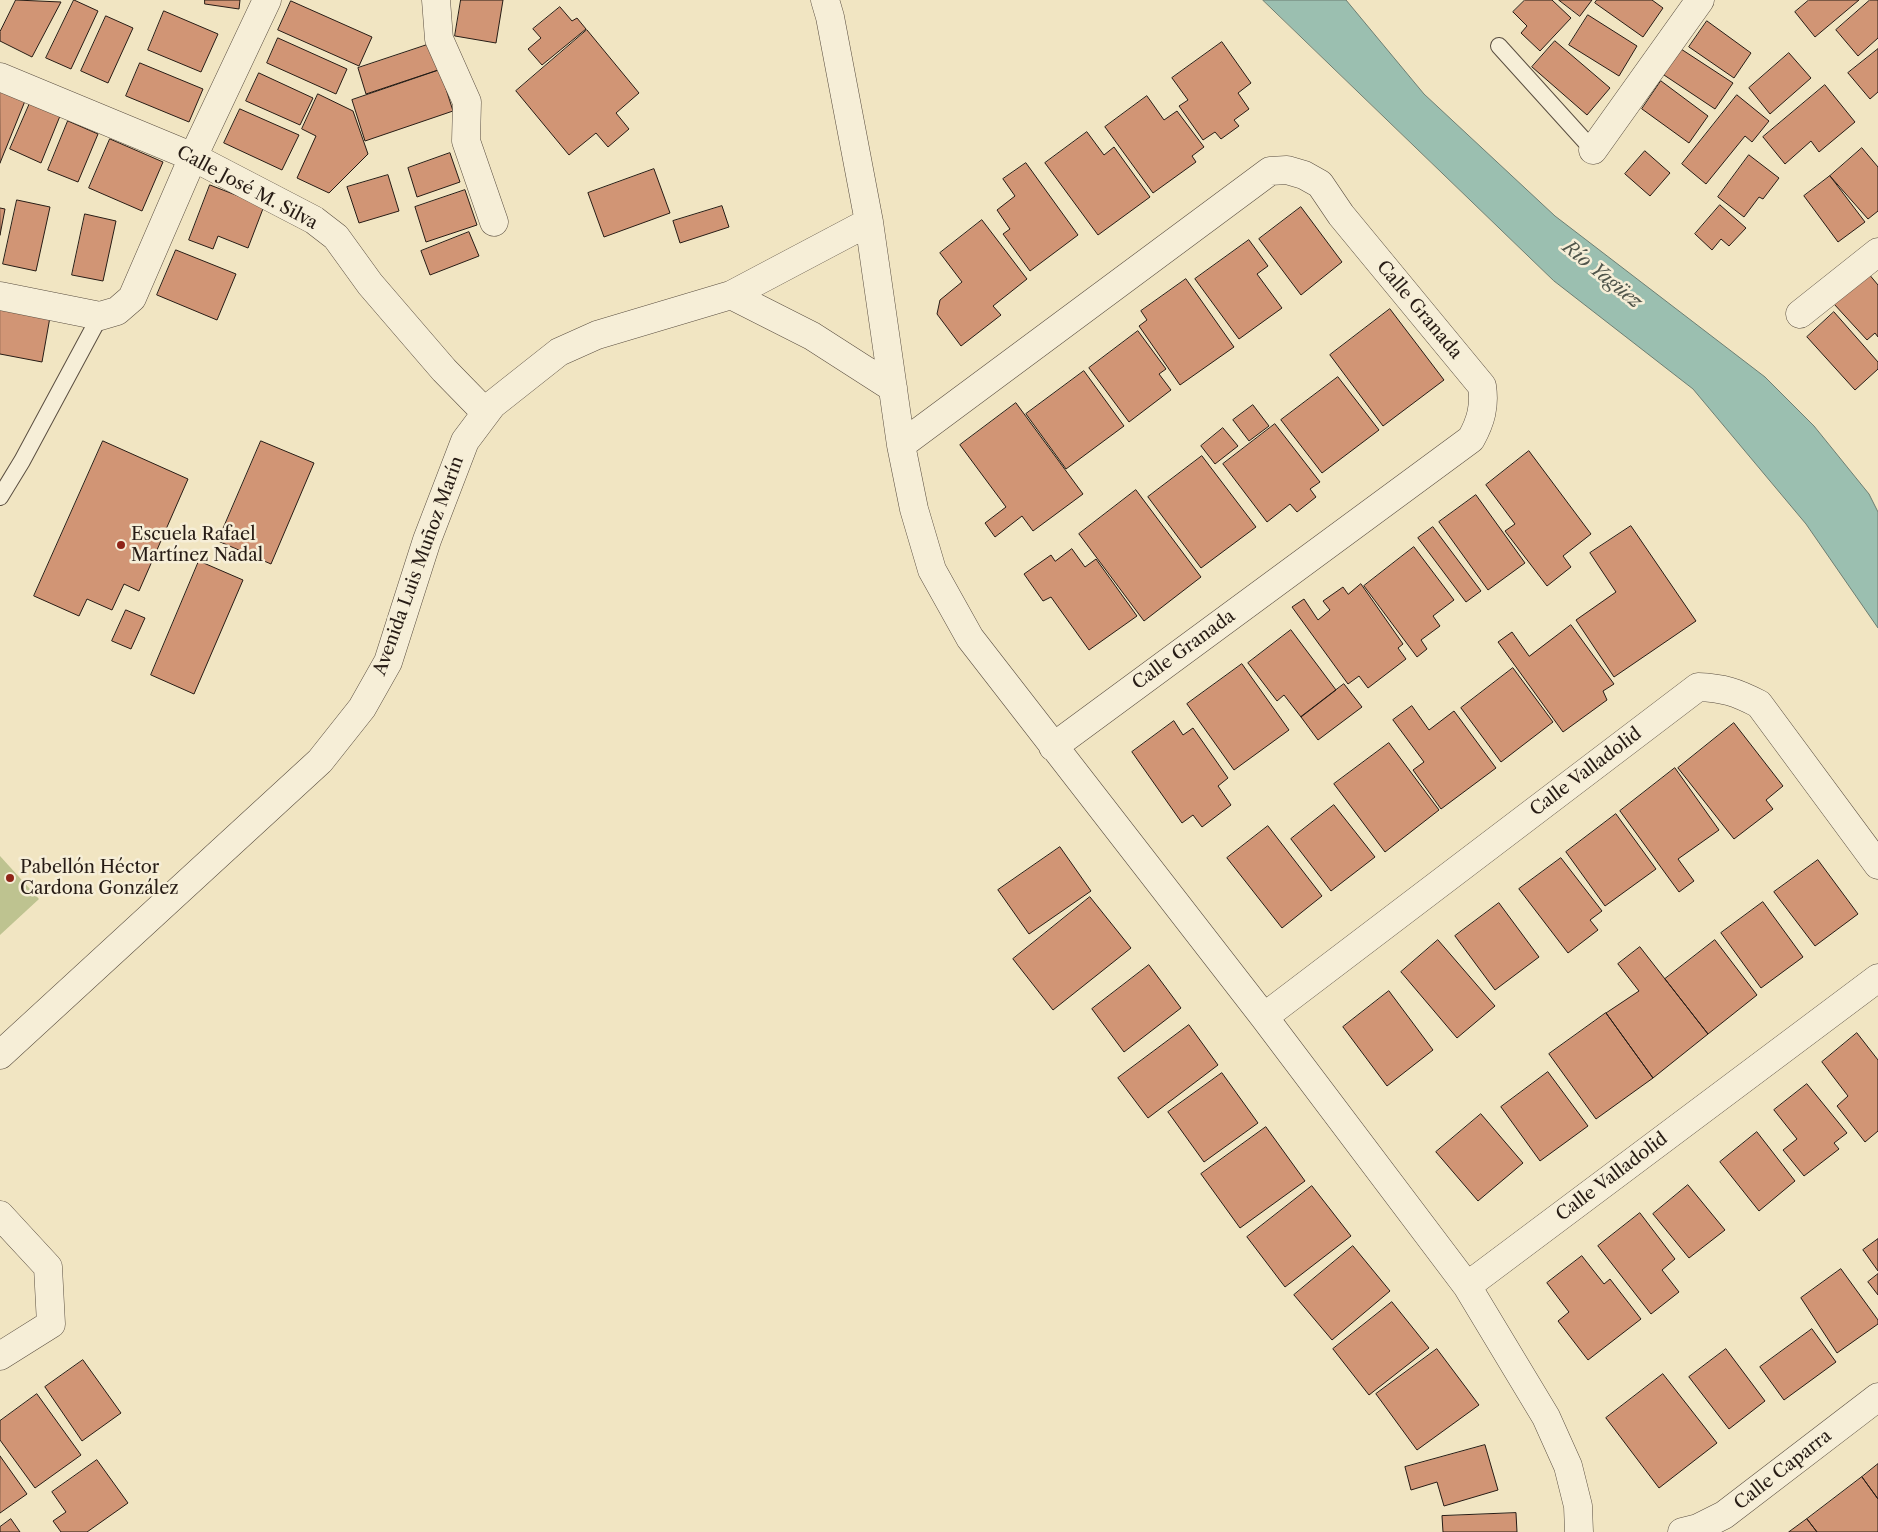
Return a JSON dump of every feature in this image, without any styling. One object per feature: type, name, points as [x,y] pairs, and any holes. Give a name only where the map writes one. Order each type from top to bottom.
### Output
[{"type":"street","points":[[0,296],[100,316],[117,311],[132,298],[193,157],[267,0]]},
{"type":"street","points":[[436,0],[440,39],[467,102],[466,140],[494,222]]},
{"type":"street","points":[[825,0],[830,17],[869,222],[901,445],[914,509],[932,570],[970,638],[1264,1017],[1466,1286],[1546,1417],[1568,1466],[1578,1506],[1579,1532]]},
{"type":"street","points":[[1593,150],[1700,0]]},
{"type":"street","name":"Calle José M. Silva","points":[[0,77],[193,157],[314,220],[336,238],[370,284],[444,370],[485,412]]},
{"type":"street","name":"Calle Granada","points":[[901,445],[1270,171],[1286,170],[1304,175],[1320,184],[1341,215],[1482,386],[1484,399],[1480,423],[1471,439],[1053,747]]},
{"type":"street","name":"Avenida Luis Muñoz Marín","points":[[0,1055],[320,761],[362,708],[388,662],[427,540],[465,441],[485,412],[559,352],[597,335],[732,295],[869,222]]},
{"type":"street","points":[[1800,314],[1878,252]]},
{"type":"street","points":[[732,295],[812,336],[893,388]]},
{"type":"street","name":"Calle Valladolid","points":[[1264,1017],[1698,687],[1719,688],[1738,693],[1758,704],[1878,865]]},
{"type":"street","name":"Calle Valladolid","points":[[1466,1286],[1878,978]]},
{"type":"street","points":[[0,1356],[51,1324],[48,1267],[2,1217]]},
{"type":"street","name":"Calle Caparra","points":[[1682,1532],[1698,1528],[1724,1515],[1878,1397]]},
{"type":"lane","points":[[1498,46],[1593,150]]},
{"type":"lane","points":[[0,497],[22,461],[100,316]]},
{"type":"green space","name":"Pabellón Héctor Cardona González","points":[[0,856],[39,899],[0,935]]},
{"type":"water","name":"Río Yagüez","points":[[1263,0],[1346,0],[1424,94],[1555,216],[1765,377],[1814,426],[1869,494],[1878,512],[1878,628],[1806,524],[1693,389],[1554,281]]},
{"type":"building","points":[[16,0],[61,2],[32,57],[0,41],[0,32]]},
{"type":"building","points":[[74,0],[98,11],[71,69],[46,58]]},
{"type":"building","points":[[205,0],[240,0],[239,9],[205,4]]},
{"type":"building","points":[[461,0],[503,0],[496,43],[455,36]]},
{"type":"building","points":[[1525,0],[1552,0],[1571,18],[1540,51],[1521,33],[1527,26],[1513,12]]},
{"type":"building","points":[[1559,0],[1592,0],[1580,16]]},
{"type":"building","points":[[1597,0],[1652,0],[1663,8],[1643,37],[1595,3]]},
{"type":"building","points":[[1809,0],[1859,0],[1815,37],[1795,12]]},
{"type":"building","points":[[1870,0],[1878,0],[1878,38],[1858,56],[1836,30]]},
{"type":"building","points":[[291,1],[372,37],[359,66],[278,30]]},
{"type":"building","points":[[560,7],[572,21],[577,18],[586,29],[542,65],[528,49],[541,38],[533,29]]},
{"type":"building","points":[[164,11],[218,34],[201,72],[148,50]]},
{"type":"building","points":[[1588,15],[1637,46],[1619,76],[1569,45]]},
{"type":"building","points":[[106,16],[133,28],[108,83],[81,71]]},
{"type":"building","points":[[1707,21],[1751,53],[1734,78],[1689,47]]},
{"type":"building","points":[[587,30],[639,93],[616,113],[629,129],[608,147],[596,133],[569,155],[516,91]]},
{"type":"building","points":[[278,38],[347,69],[336,94],[267,63]]},
{"type":"building","points":[[1555,41],[1610,88],[1587,115],[1532,67]]},
{"type":"building","points":[[1222,42],[1251,83],[1238,93],[1249,109],[1234,120],[1239,126],[1221,139],[1215,132],[1203,140],[1179,106],[1188,100],[1172,78]]},
{"type":"building","points":[[430,44],[438,70],[366,94],[358,68]]},
{"type":"building","points":[[1681,49],[1733,83],[1715,109],[1664,75]]},
{"type":"building","points":[[1878,49],[1878,92],[1870,99],[1848,73]]},
{"type":"building","points":[[1789,53],[1811,78],[1770,114],[1749,88]]},
{"type":"building","points":[[140,63],[203,89],[189,122],[126,96]]},
{"type":"building","points":[[440,70],[453,111],[365,141],[352,100]]},
{"type":"building","points":[[259,73],[313,98],[300,125],[246,101]]},
{"type":"building","points":[[1661,81],[1708,116],[1689,143],[1642,109]]},
{"type":"building","points":[[1825,85],[1855,122],[1819,152],[1811,141],[1785,164],[1763,137]]},
{"type":"building","points":[[0,91],[25,101],[0,163]]},
{"type":"building","points":[[318,94],[353,111],[368,154],[329,193],[297,178],[316,136],[302,129]]},
{"type":"building","points":[[1737,95],[1769,121],[1752,142],[1745,136],[1706,184],[1682,164]]},
{"type":"building","points":[[1147,96],[1164,120],[1177,111],[1204,147],[1192,156],[1196,162],[1153,193],[1105,127]]},
{"type":"building","points":[[30,103],[60,116],[41,163],[10,149]]},
{"type":"building","points":[[240,109],[299,135],[282,170],[224,143]]},
{"type":"building","points":[[68,121],[98,134],[78,182],[48,170]]},
{"type":"building","points":[[1087,132],[1104,155],[1114,147],[1150,197],[1098,235],[1045,163]]},
{"type":"building","points":[[110,139],[163,162],[142,211],[89,188]]},
{"type":"building","points":[[1862,148],[1878,167],[1878,211],[1868,219],[1830,176]]},
{"type":"building","points":[[1645,151],[1670,173],[1650,196],[1625,174]]},
{"type":"building","points":[[450,153],[460,182],[417,197],[408,168]]},
{"type":"building","points":[[1749,155],[1779,178],[1763,199],[1759,197],[1744,217],[1718,197]]},
{"type":"building","points":[[1026,163],[1078,235],[1030,271],[1003,234],[1010,229],[997,210],[1015,196],[1003,179]]},
{"type":"building","points":[[654,169],[670,213],[604,237],[588,193]]},
{"type":"building","points":[[388,175],[399,211],[359,223],[347,187]]},
{"type":"building","points":[[1830,176],[1865,222],[1838,242],[1804,196]]},
{"type":"building","points":[[210,185],[264,206],[248,248],[218,236],[213,249],[189,240]]},
{"type":"building","points":[[465,190],[477,225],[426,242],[415,207]]},
{"type":"building","points":[[17,200],[50,207],[36,271],[3,264]]},
{"type":"building","points":[[1720,205],[1746,228],[1729,246],[1721,239],[1712,250],[1695,234]]},
{"type":"building","points":[[722,206],[729,227],[680,243],[673,221]]},
{"type":"building","points":[[1301,207],[1342,262],[1301,295],[1259,239]]},
{"type":"building","points":[[0,208],[5,209],[0,235]]},
{"type":"building","points":[[85,214],[116,221],[103,281],[72,275]]},
{"type":"building","points":[[982,220],[1027,279],[993,306],[1001,315],[961,346],[937,314],[940,300],[962,282],[940,253]]},
{"type":"building","points":[[469,232],[479,256],[430,275],[421,251]]},
{"type":"building","points":[[1249,240],[1268,266],[1257,274],[1282,308],[1239,339],[1195,279]]},
{"type":"building","points":[[176,250],[236,274],[217,320],[157,295]]},
{"type":"building","points":[[1868,273],[1878,285],[1878,337],[1875,333],[1867,340],[1834,304]]},
{"type":"building","points":[[1186,279],[1234,347],[1180,385],[1139,326],[1147,320],[1141,311]]},
{"type":"building","points":[[0,308],[50,317],[42,362],[0,354]]},
{"type":"building","points":[[1390,309],[1444,380],[1383,426],[1330,355]]},
{"type":"building","points":[[1834,312],[1878,362],[1878,369],[1855,390],[1807,337]]},
{"type":"building","points":[[1138,331],[1166,369],[1159,374],[1171,390],[1129,422],[1089,368]]},
{"type":"building","points":[[1084,371],[1124,426],[1066,469],[1026,414]]},
{"type":"building","points":[[1338,377],[1379,430],[1322,473],[1281,420]]},
{"type":"building","points":[[1016,403],[1083,494],[1033,531],[1022,516],[995,537],[985,523],[1006,507],[960,445]]},
{"type":"building","points":[[1253,405],[1269,426],[1249,441],[1233,420]]},
{"type":"building","points":[[1275,424],[1320,482],[1310,489],[1316,497],[1297,512],[1290,504],[1267,522],[1223,464]]},
{"type":"building","points":[[1223,428],[1238,446],[1215,464],[1201,446]]},
{"type":"building","points":[[103,441],[188,479],[139,591],[124,584],[112,610],[87,599],[79,616],[34,596]]},
{"type":"building","points":[[261,441],[314,463],[271,564],[218,541]]},
{"type":"building","points":[[1529,451],[1591,534],[1563,556],[1571,567],[1547,586],[1505,531],[1515,524],[1486,485]]},
{"type":"building","points":[[1202,456],[1256,527],[1201,568],[1148,497]]},
{"type":"building","points":[[1136,490],[1201,577],[1144,621],[1079,534]]},
{"type":"building","points":[[1476,495],[1525,563],[1488,590],[1439,522]]},
{"type":"building","points":[[1631,526],[1696,621],[1614,677],[1576,620],[1616,592],[1590,553]]},
{"type":"building","points":[[1433,527],[1481,591],[1466,602],[1418,538]]},
{"type":"building","points":[[1414,547],[1454,600],[1433,616],[1440,626],[1421,640],[1427,649],[1417,657],[1364,586]]},
{"type":"building","points":[[1072,549],[1085,567],[1096,559],[1137,616],[1089,650],[1051,597],[1043,601],[1024,574],[1051,555],[1055,561]]},
{"type":"building","points":[[199,561],[243,580],[194,694],[151,675]]},
{"type":"building","points":[[1361,584],[1403,644],[1398,648],[1406,659],[1368,688],[1359,676],[1348,684],[1292,607],[1304,599],[1318,620],[1330,610],[1323,601],[1343,587],[1348,594]]},
{"type":"building","points":[[126,610],[145,618],[131,649],[112,641]]},
{"type":"building","points":[[1571,625],[1614,684],[1603,691],[1607,700],[1563,732],[1498,642],[1512,632],[1529,656]]},
{"type":"building","points":[[1291,630],[1336,690],[1301,717],[1284,695],[1277,701],[1248,663]]},
{"type":"building","points":[[1242,664],[1289,730],[1234,770],[1187,704]]},
{"type":"building","points":[[1513,668],[1553,722],[1501,762],[1461,708]]},
{"type":"building","points":[[1344,684],[1362,707],[1318,740],[1301,717]]},
{"type":"building","points":[[1412,706],[1429,730],[1454,711],[1496,768],[1441,809],[1413,770],[1424,762],[1393,720]]},
{"type":"building","points":[[1174,721],[1183,735],[1193,728],[1228,778],[1218,786],[1231,805],[1202,827],[1193,815],[1182,823],[1132,752]]},
{"type":"building","points":[[1734,723],[1783,786],[1766,800],[1773,809],[1734,839],[1678,768]]},
{"type":"building","points":[[1389,743],[1439,810],[1385,852],[1334,784]]},
{"type":"building","points":[[1675,768],[1719,830],[1678,859],[1694,881],[1679,892],[1620,811]]},
{"type":"building","points":[[1334,805],[1375,857],[1331,891],[1291,839]]},
{"type":"building","points":[[1616,814],[1656,869],[1605,906],[1566,852]]},
{"type":"building","points":[[1268,826],[1322,896],[1282,928],[1227,858]]},
{"type":"building","points":[[1060,847],[1091,891],[1029,934],[998,890]]},
{"type":"building","points":[[1561,858],[1602,911],[1590,920],[1598,930],[1568,953],[1519,889]]},
{"type":"building","points":[[1818,860],[1858,914],[1815,946],[1774,892]]},
{"type":"building","points":[[1090,897],[1131,948],[1053,1010],[1013,959]]},
{"type":"building","points":[[1763,902],[1803,957],[1761,988],[1721,933]]},
{"type":"building","points":[[1499,903],[1539,957],[1495,990],[1455,936]]},
{"type":"building","points":[[1438,940],[1495,1006],[1457,1038],[1401,972]]},
{"type":"building","points":[[1715,940],[1757,995],[1708,1034],[1665,979]]},
{"type":"building","points":[[1640,947],[1708,1034],[1653,1078],[1606,1013],[1639,991],[1618,964]]},
{"type":"building","points":[[1149,965],[1181,1008],[1124,1052],[1092,1009]]},
{"type":"building","points":[[1389,991],[1433,1050],[1387,1086],[1343,1027]]},
{"type":"building","points":[[1606,1013],[1653,1078],[1596,1119],[1549,1054]]},
{"type":"building","points":[[1189,1025],[1218,1065],[1148,1118],[1118,1078]]},
{"type":"building","points":[[1857,1033],[1878,1060],[1878,1131],[1865,1142],[1837,1106],[1848,1096],[1822,1062]]},
{"type":"building","points":[[1548,1072],[1588,1126],[1540,1161],[1501,1107]]},
{"type":"building","points":[[1222,1073],[1258,1123],[1204,1162],[1168,1112]]},
{"type":"building","points":[[1807,1084],[1847,1133],[1834,1143],[1839,1149],[1804,1176],[1783,1150],[1797,1139],[1774,1110]]},
{"type":"building","points":[[1481,1114],[1523,1163],[1478,1201],[1436,1152]]},
{"type":"building","points":[[1266,1127],[1305,1181],[1240,1228],[1201,1174]]},
{"type":"building","points":[[1757,1132],[1795,1181],[1759,1211],[1720,1162]]},
{"type":"building","points":[[1688,1185],[1725,1230],[1689,1258],[1653,1214]]},
{"type":"building","points":[[1312,1186],[1351,1236],[1285,1287],[1247,1237]]},
{"type":"building","points":[[1640,1213],[1675,1259],[1662,1270],[1679,1292],[1651,1314],[1598,1246]]},
{"type":"building","points":[[1878,1239],[1878,1271],[1863,1250]]},
{"type":"building","points":[[1353,1246],[1390,1291],[1332,1340],[1294,1295]]},
{"type":"building","points":[[1582,1256],[1604,1284],[1610,1279],[1641,1319],[1588,1360],[1558,1321],[1569,1312],[1547,1283]]},
{"type":"building","points":[[1841,1269],[1878,1320],[1878,1324],[1837,1353],[1801,1298]]},
{"type":"building","points":[[1878,1274],[1878,1295],[1868,1282]]},
{"type":"building","points":[[1392,1302],[1429,1348],[1369,1395],[1333,1349]]},
{"type":"building","points":[[1812,1329],[1836,1362],[1784,1400],[1760,1367]]},
{"type":"building","points":[[1437,1349],[1479,1405],[1417,1450],[1376,1394]]},
{"type":"building","points":[[1726,1349],[1765,1401],[1729,1429],[1689,1377]]},
{"type":"building","points":[[83,1360],[121,1413],[82,1441],[45,1387]]},
{"type":"building","points":[[1663,1374],[1717,1443],[1659,1488],[1606,1418]]},
{"type":"building","points":[[37,1394],[81,1455],[35,1488],[0,1440],[0,1421]]},
{"type":"building","points":[[1485,1445],[1498,1490],[1444,1506],[1437,1482],[1411,1490],[1405,1467]]},
{"type":"building","points":[[0,1456],[27,1494],[0,1513]]},
{"type":"building","points":[[97,1460],[128,1503],[87,1532],[61,1532],[53,1521],[66,1512],[52,1492]]},
{"type":"building","points":[[1878,1464],[1878,1499],[1862,1477]]},
{"type":"building","points":[[1862,1477],[1878,1499],[1878,1532],[1817,1532],[1807,1519]]},
{"type":"building","points":[[1516,1513],[1517,1532],[1443,1532],[1442,1516]]},
{"type":"building","points":[[11,1519],[20,1532],[0,1532],[0,1527]]},
{"type":"building","points":[[1807,1519],[1817,1532],[1789,1532]]},
{"type":"place","name":"Escuela Rafael Martínez Nadal","points":[[121,545]]},
{"type":"place","name":"Pabellón Héctor Cardona González","points":[[10,878]]}]
